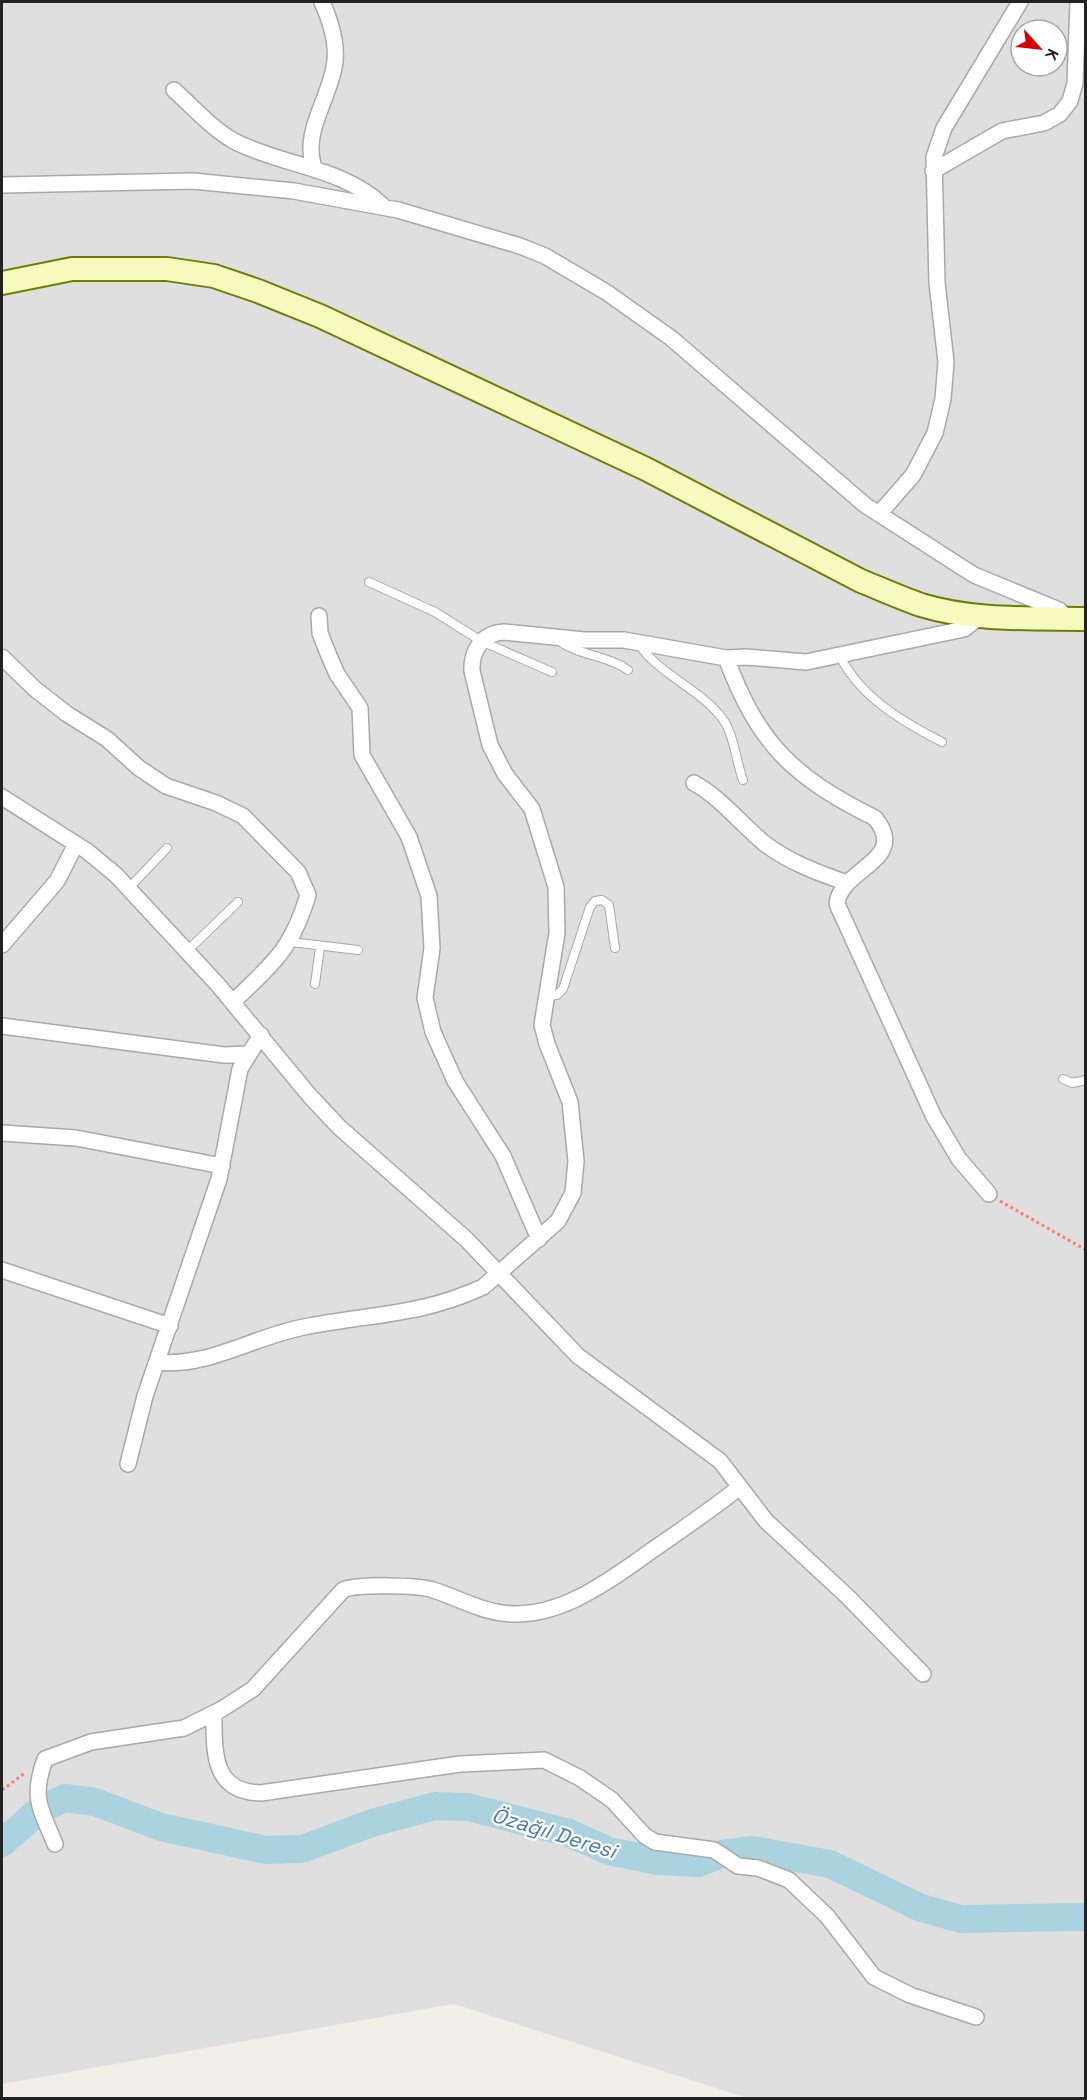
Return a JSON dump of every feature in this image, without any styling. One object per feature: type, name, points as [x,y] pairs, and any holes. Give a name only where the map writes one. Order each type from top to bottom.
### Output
[{"type":"street","points":[[315,170],[309,148],[335,62],[334,35],[322,2]]},
{"type":"street","points":[[879,514],[913,475],[935,433],[943,399],[946,362],[937,283],[934,157],[945,128],[1020,2]]},
{"type":"street","points":[[933,171],[1002,131],[1044,123],[1060,114],[1070,101],[1075,83],[1078,2]]},
{"type":"street","points":[[174,90],[211,125],[235,141],[344,180],[372,195],[384,207]]},
{"type":"street","points":[[2,185],[212,182],[294,191],[384,207],[449,223],[545,256],[606,292],[687,351],[848,492],[879,514],[974,575],[1077,619]]},
{"type":"street","points":[[2,283],[72,269],[167,269],[214,276],[320,316],[576,435],[861,581],[923,605],[981,616],[1077,619]]},
{"type":"street","points":[[319,616],[320,633],[328,656],[360,708],[362,755],[410,837],[429,896],[432,948],[425,998],[433,1032],[455,1081],[503,1156],[539,1239]]},
{"type":"street","points":[[157,1362],[184,1364],[295,1329],[423,1308],[477,1289],[539,1239],[558,1221],[569,1205],[576,1161],[570,1102],[542,1025],[557,933],[556,887],[532,808],[505,774],[490,745],[471,660],[481,641],[495,632],[504,632],[555,638],[636,641],[726,658],[747,657],[806,662],[964,629],[981,616]]},
{"type":"street","points":[[2,657],[35,689],[67,714],[107,739],[156,780],[180,792],[231,809],[253,824],[298,872],[308,895],[291,942],[280,957],[233,1002]]},
{"type":"street","points":[[726,658],[752,714],[795,770],[820,789],[875,818],[885,834],[882,851],[847,883],[838,894],[837,904],[934,1117],[959,1159],[989,1194]]},
{"type":"street","points":[[694,783],[716,797],[774,850],[847,883]]},
{"type":"street","points":[[2,797],[76,844],[129,888],[233,1002],[309,1095],[339,1127],[466,1239],[578,1356],[720,1461],[766,1521],[847,1596],[923,1674]]},
{"type":"street","points":[[2,945],[57,881],[76,844]]},
{"type":"street","points":[[2,1026],[215,1054],[247,1054]]},
{"type":"street","points":[[129,1464],[145,1396],[222,1166],[240,1069],[247,1054],[261,1035]]},
{"type":"street","points":[[2,1133],[76,1138],[222,1166]]},
{"type":"street","points":[[2,1270],[170,1326]]},
{"type":"street","points":[[55,1844],[37,1797],[36,1786],[45,1759],[91,1742],[184,1728],[214,1713],[253,1689],[330,1600],[348,1588],[426,1588],[503,1613],[546,1609],[609,1581],[740,1487]]},
{"type":"street","points":[[214,1713],[214,1748],[221,1772],[236,1790],[246,1793],[261,1793],[460,1764],[537,1759],[555,1764],[612,1800],[645,1836],[655,1842],[714,1850],[738,1866],[758,1868],[789,1880],[827,1917],[874,1977],[910,1995],[976,2017]]},
{"type":"lane","points":[[369,582],[435,612],[481,641],[552,672]]},
{"type":"lane","points":[[555,638],[575,650],[618,663],[628,670]]},
{"type":"lane","points":[[636,641],[652,660],[709,705],[723,719],[743,780]]},
{"type":"lane","points":[[840,656],[859,685],[876,701],[901,719],[942,742]]},
{"type":"lane","points":[[129,888],[167,848]]},
{"type":"lane","points":[[546,996],[557,995],[563,989],[590,907],[595,901],[602,900],[609,904],[615,948]]},
{"type":"lane","points":[[187,951],[238,902]]},
{"type":"lane","points":[[291,942],[358,950]]},
{"type":"lane","points":[[315,984],[320,947]]},
{"type":"lane","points":[[1063,1079],[1072,1083],[1086,1080]]},
{"type":"path","points":[[989,1194],[1031,1221],[1086,1250]]},
{"type":"shaded area","points":[[2,2],[1085,2],[1085,2098],[747,2098],[454,2004],[2,2084]]},
{"type":"waterway","name":"Özağıl Deresi","points":[[2,1843],[41,1809],[65,1798],[95,1802],[161,1827],[266,1850],[302,1849],[372,1823],[435,1806],[468,1807],[569,1833],[609,1851],[658,1861],[698,1863],[722,1854],[752,1850],[830,1864],[921,1908],[961,1919],[1086,1917]]}]
